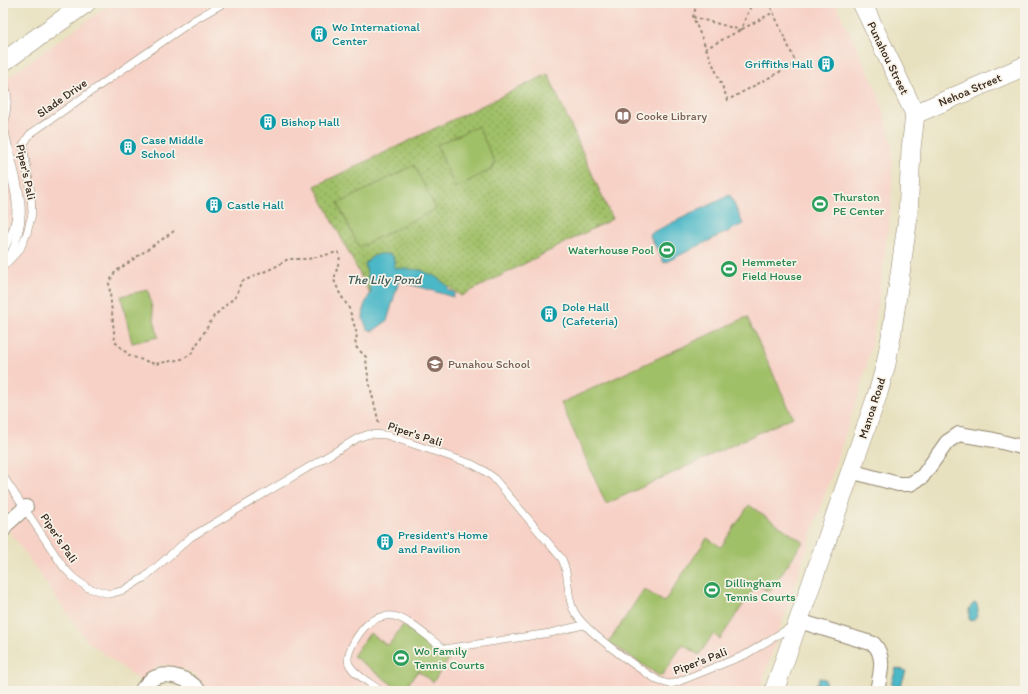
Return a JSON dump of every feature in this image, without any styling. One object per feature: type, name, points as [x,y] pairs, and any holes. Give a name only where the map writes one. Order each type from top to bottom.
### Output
[{"type":"main road","points":[[3,62],[86,3]]},
{"type":"main road","name":"Punahou Street","points":[[862,3],[915,114]]},
{"type":"main road","name":"Nehoa Street","points":[[915,114],[1025,66]]},
{"type":"main road","name":"Manoa Road","points":[[774,691],[878,393],[886,364],[908,217],[911,149],[915,114]]},
{"type":"street","points":[[850,471],[898,484],[910,484],[922,477],[947,442],[959,434],[994,440],[1025,448]]},
{"type":"street","points":[[3,531],[6,525],[26,507]]},
{"type":"street","points":[[799,621],[874,644],[878,649],[882,661],[877,691]]},
{"type":"street","points":[[141,691],[152,678],[165,676],[186,680],[195,685],[199,691]]},
{"type":"lane","name":"Slade Drive","points":[[4,266],[20,249],[27,233],[32,214],[31,192],[23,145],[30,134],[188,25],[224,3]]},
{"type":"lane","name":"Piper's Pali","points":[[3,79],[7,88],[8,102],[5,131],[22,198],[22,213],[16,243],[4,266]]},
{"type":"lane","points":[[3,113],[8,102]]},
{"type":"lane","name":"Piper's Pali","points":[[3,148],[17,198],[14,229],[3,251]]},
{"type":"lane","name":"Piper's Pali","points":[[3,476],[26,507],[64,568],[75,579],[88,588],[110,594],[124,590],[145,577],[191,537],[358,438],[369,434],[380,434],[472,464],[493,477],[562,559],[566,568],[571,603],[583,625],[656,679],[669,684],[675,683],[745,655],[799,621]]},
{"type":"lane","points":[[381,691],[352,670],[348,662],[347,654],[363,629],[370,622],[380,618],[392,616],[403,619],[444,649],[550,633],[583,625]]},
{"type":"path","points":[[697,3],[693,17],[705,49],[728,100],[796,64],[769,3]]},
{"type":"path","points":[[740,30],[752,3]]},
{"type":"path","points":[[705,49],[774,12]]},
{"type":"path","points":[[693,17],[740,30]]},
{"type":"path","points":[[174,231],[115,272],[109,283],[115,342],[130,356],[155,364],[182,359],[192,354],[214,316],[236,296],[241,282],[275,267],[288,259],[308,259],[338,252],[340,257],[334,280],[340,294],[349,308],[357,334],[355,346],[366,358],[367,376],[374,400],[380,434]]},
{"type":"shaded area","name":"Punahou School","points":[[112,3],[835,3],[876,88],[887,124],[893,151],[891,209],[872,342],[861,387],[759,691],[206,691],[195,674],[183,669],[161,665],[156,667],[141,681],[87,641],[3,522],[3,81]]},
{"type":"green space","points":[[548,74],[612,219],[461,296],[436,277],[395,268],[394,261],[389,254],[382,255],[370,294],[315,186]]},
{"type":"green space","points":[[478,126],[495,163],[492,169],[455,188],[437,145]]},
{"type":"green space","points":[[414,165],[436,209],[359,247],[338,204]]},
{"type":"green space","points":[[148,290],[158,337],[132,343],[121,296]]},
{"type":"green space","points":[[747,317],[793,417],[606,504],[561,403]]},
{"type":"green space","name":"Dillingham Tennis Courts","points":[[749,505],[803,542],[769,592],[757,584],[720,639],[713,634],[699,655],[683,644],[661,677],[609,642],[644,589],[664,602],[707,538],[721,547]]},
{"type":"green space","name":"Wo Family Tennis Courts","points":[[403,625],[449,659],[433,682],[418,671],[403,691],[401,691],[353,656],[370,633],[388,646]]},
{"type":"water","points":[[730,195],[743,224],[664,263],[649,234]]},
{"type":"water","name":"The Lily Pond","points":[[379,254],[389,254],[393,256],[395,268],[421,270],[436,277],[448,286],[448,290],[455,293],[453,297],[399,281],[387,321],[373,331],[367,329],[363,318],[364,306],[371,292],[365,264],[372,257]]},
{"type":"water","points":[[976,603],[978,614],[971,621],[969,619],[969,609]]},
{"type":"water","points":[[896,668],[906,671],[900,688],[891,685]]},
{"type":"water","points":[[819,678],[825,679],[826,691],[814,691],[814,684],[818,683]]},
{"type":"place","name":"Wo International Center","points":[[319,34]]},
{"type":"place","name":"Griffiths Hall","points":[[826,64]]},
{"type":"place","name":"Cooke Library","points":[[623,116]]},
{"type":"place","name":"Bishop Hall","points":[[268,122]]},
{"type":"place","name":"Case Middle School","points":[[128,147]]},
{"type":"place","name":"Thurston PE Center","points":[[820,204]]},
{"type":"place","name":"Castle Hall","points":[[214,205]]},
{"type":"place","name":"Waterhouse Pool","points":[[667,250]]},
{"type":"place","name":"Hemmeter Field House","points":[[729,269]]},
{"type":"place","name":"Dole Hall (Cafeteria)","points":[[549,314]]},
{"type":"place","name":"Punahou School","points":[[435,364]]},
{"type":"place","name":"President's Home and Pavilion","points":[[385,542]]},
{"type":"place","name":"Dillingham Tennis Courts","points":[[712,590]]},
{"type":"place","name":"Wo Family Tennis Courts","points":[[401,658]]}]
